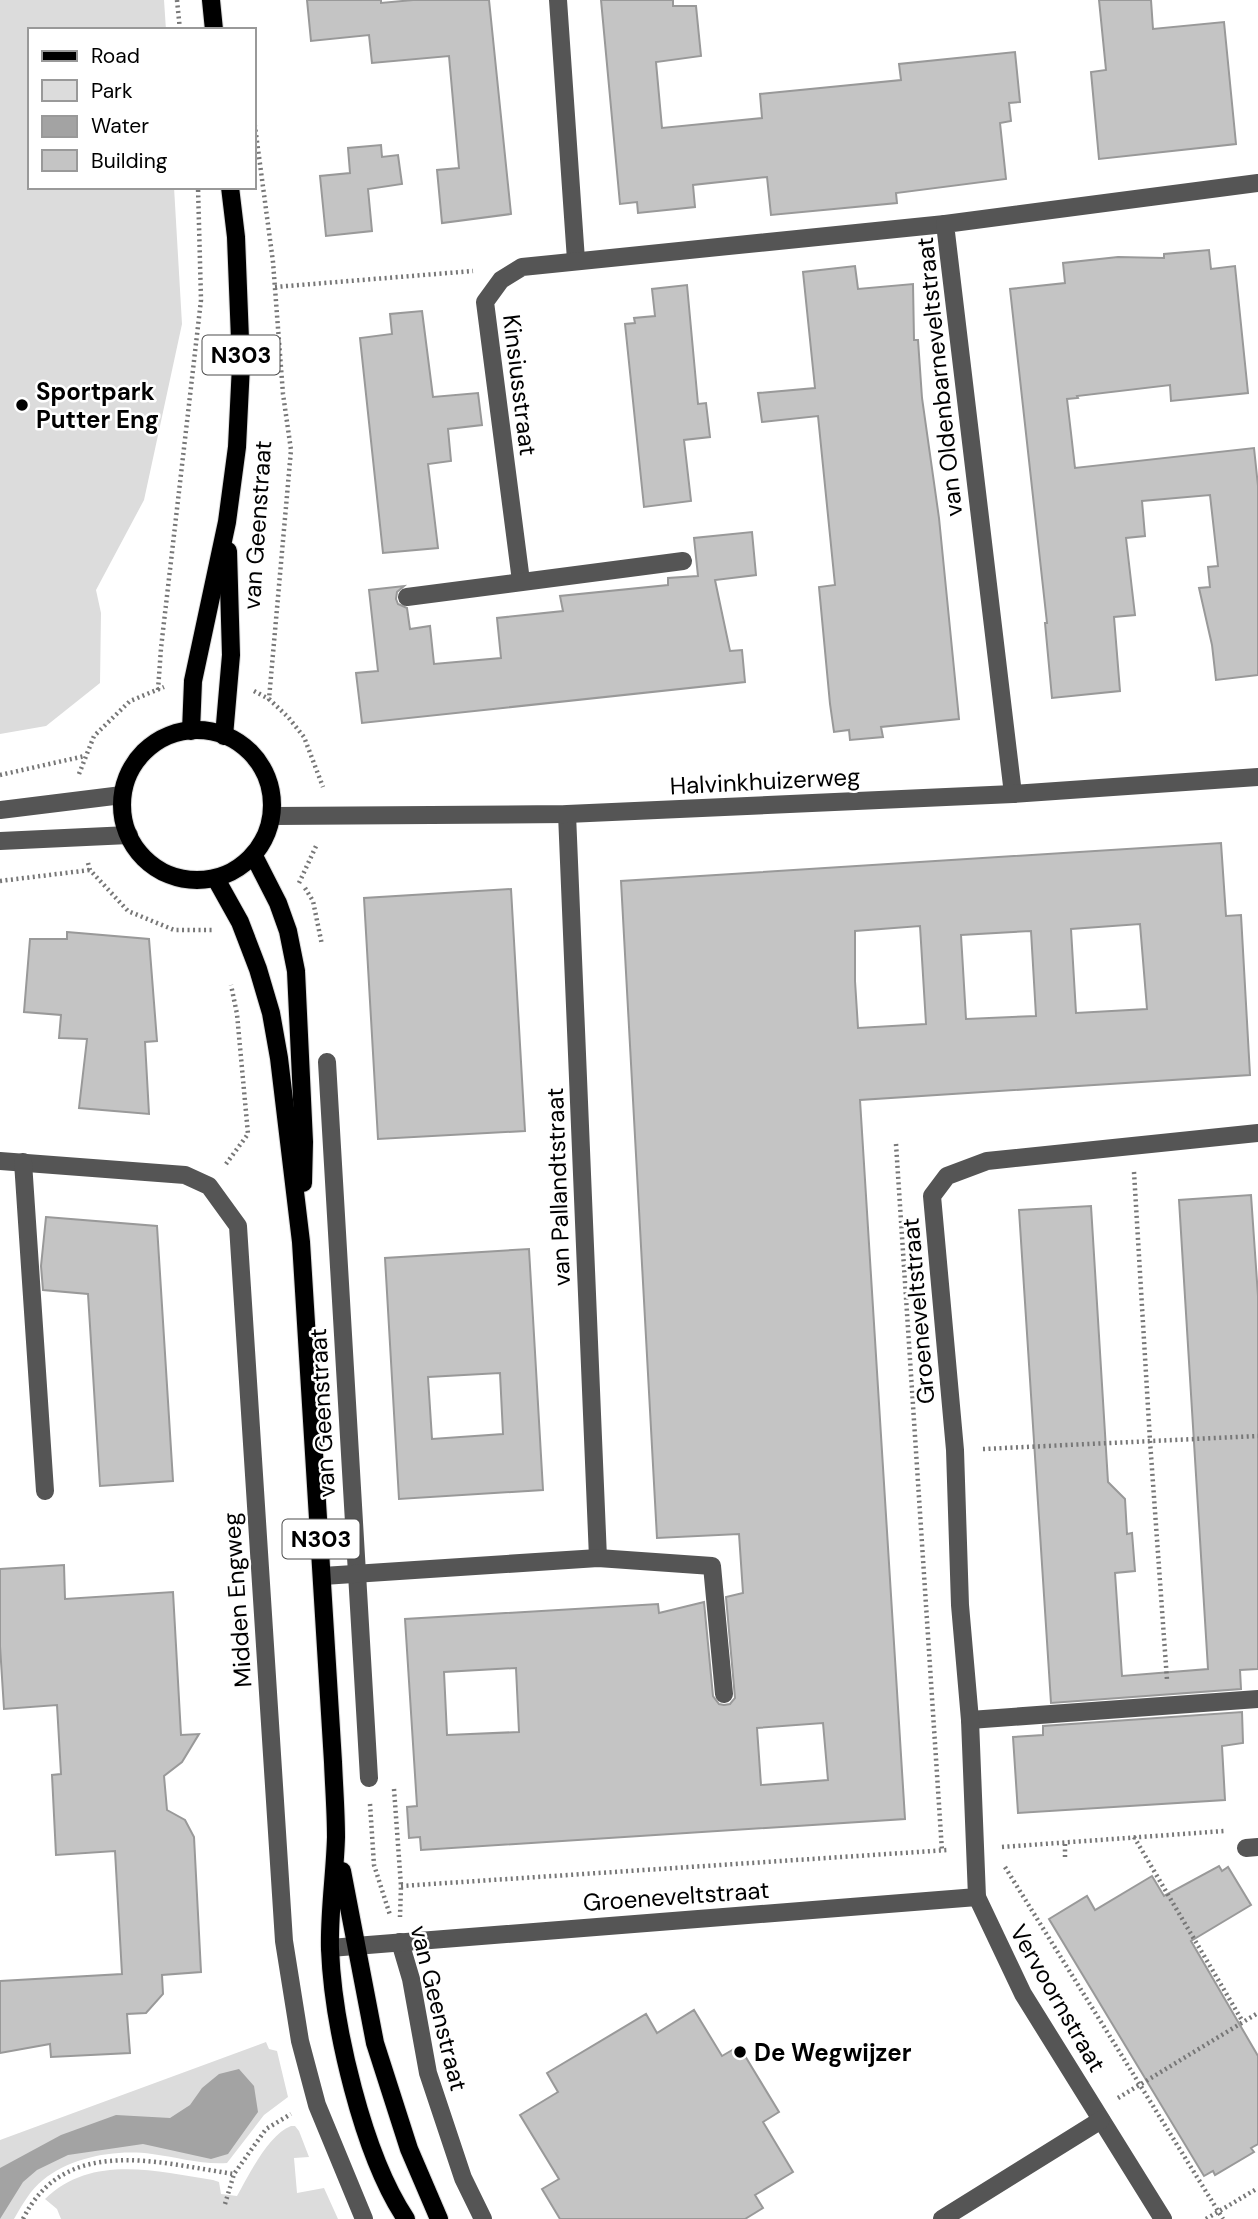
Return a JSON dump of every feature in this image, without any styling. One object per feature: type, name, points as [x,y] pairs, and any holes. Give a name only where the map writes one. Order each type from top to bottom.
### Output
[{"type":"main road","points":[[211,0],[214,28]]},
{"type":"main road","name":"van Geenstraat","points":[[191,731],[193,681],[227,522],[237,446],[242,365],[236,237],[230,189]]},
{"type":"main road","name":"van Geenstraat","points":[[224,736],[231,655],[227,522]]},
{"type":"main road","points":[[208,730],[224,736],[236,740],[258,760],[271,786],[273,816],[264,841],[254,856],[240,867],[216,879],[187,881],[168,876],[153,866],[139,851],[124,824],[122,795],[132,766],[151,744],[178,731],[208,730]]},
{"type":"main road","name":"van Geenstraat","points":[[254,856],[278,903],[288,931],[296,971],[304,1142],[301,1242]]},
{"type":"main road","name":"van Geenstraat","points":[[216,879],[240,922],[271,1013],[301,1242],[323,1576],[336,1837],[330,1948],[337,2014],[356,2096],[376,2158],[406,2219]]},
{"type":"main road","name":"van Geenstraat","points":[[336,1837],[355,1946],[379,2057],[409,2149],[439,2219]]},
{"type":"street","points":[[558,0],[576,260]]},
{"type":"street","name":"van Oldenbarneveltstraat","points":[[1013,794],[944,224],[1258,183]]},
{"type":"street","name":"Kinsiusstraat","points":[[521,581],[485,302],[500,280],[522,267],[576,260],[944,224]]},
{"type":"street","points":[[407,597],[683,561]]},
{"type":"street","name":"Halvinkhuizerweg","points":[[273,816],[567,814],[1013,794],[1258,777]]},
{"type":"street","points":[[0,810],[122,795]]},
{"type":"street","name":"van Pallandtstraat","points":[[567,814],[598,1558]]},
{"type":"street","points":[[0,841],[129,835]]},
{"type":"street","name":"van Geenstraat","points":[[327,1062],[368,1770]]},
{"type":"street","name":"Groeneveltstraat","points":[[330,1948],[977,1897],[970,1720],[960,1605],[955,1450],[932,1196],[947,1176],[987,1161],[1258,1133]]},
{"type":"street","points":[[0,1161],[185,1175],[209,1186]]},
{"type":"street","points":[[23,1163],[45,1491]]},
{"type":"street","name":"Midden Engweg","points":[[209,1186],[238,1226],[284,1941],[300,2041],[317,2105],[364,2219]]},
{"type":"street","points":[[323,1576],[598,1558],[712,1566],[724,1695]]},
{"type":"street","points":[[970,1720],[1258,1699]]},
{"type":"street","name":"Vervoornstraat","points":[[977,1897],[1023,1994],[1163,2219]]},
{"type":"street","name":"van Geenstraat","points":[[400,1942],[411,1979],[422,2046],[436,2098],[463,2178],[483,2219]]},
{"type":"street","points":[[942,2219],[1098,2116]]},
{"type":"path","points":[[177,0],[180,28]]},
{"type":"path","name":"van Geenstraat","points":[[256,135],[291,450],[269,699],[289,717],[304,737],[323,782],[323,832],[301,881],[278,903]]},
{"type":"path","points":[[0,775],[86,755],[94,736],[130,701],[159,690],[161,648],[201,300],[198,189]]},
{"type":"path","points":[[275,287],[522,267]]},
{"type":"path","points":[[0,881],[90,870],[128,911],[174,930],[223,930],[240,922]]},
{"type":"path","points":[[209,1186],[248,1133],[237,1014],[229,978]]},
{"type":"path","name":"Groeneveltstraat","points":[[896,1144],[942,1851]]},
{"type":"path","points":[[1133,1146],[1168,1706]]},
{"type":"path","points":[[955,1450],[1258,1436]]},
{"type":"path","name":"van Geenstraat","points":[[368,1770],[374,1865],[400,1942]]},
{"type":"path","name":"Groeneveltstraat","points":[[368,1770],[394,1784],[401,1886],[974,1849]]},
{"type":"path","points":[[1223,2219],[1007,1872],[997,1847],[1236,1830]]},
{"type":"path","points":[[1134,1837],[1243,2022]]},
{"type":"path","points":[[1065,1842],[1065,1857]]},
{"type":"path","points":[[1098,2116],[1139,2084],[1258,2013]]},
{"type":"path","points":[[225,2204],[234,2174],[266,2129],[285,2116],[317,2105]]},
{"type":"path","points":[[23,2219],[35,2197],[49,2182],[79,2167],[109,2160],[134,2160],[234,2174]]},
{"type":"path","points":[[1206,2219],[1258,2188]]},
{"type":"green space","points":[[0,0],[164,0],[166,28],[28,28],[28,189],[174,189],[182,324],[144,500],[96,590],[101,613],[100,683],[46,726],[0,734]]},
{"type":"green space","points":[[266,2042],[269,2049],[277,2051],[288,2097],[264,2115],[227,2163],[199,2162],[138,2153],[109,2154],[80,2160],[43,2180],[14,2219],[0,2219],[0,2140]]},
{"type":"green space","points":[[291,2126],[295,2126],[299,2131],[309,2157],[294,2158],[297,2193],[324,2188],[338,2219],[61,2219],[57,2209],[45,2199],[63,2185],[83,2176],[125,2169],[213,2180],[219,2182],[221,2194],[237,2196],[267,2147]]},
{"type":"water","points":[[239,2069],[254,2086],[258,2112],[228,2154],[211,2159],[143,2144],[68,2155],[37,2170],[23,2182],[0,2219],[0,2168],[61,2135],[116,2115],[170,2118],[190,2105],[202,2088],[219,2074]]},
{"type":"building","points":[[307,0],[381,0],[381,3],[413,0],[489,0],[511,214],[442,223],[437,170],[459,168],[449,56],[372,63],[369,35],[311,41]]},
{"type":"building","points":[[601,0],[673,0],[673,6],[696,6],[701,56],[656,62],[662,128],[762,118],[760,94],[901,80],[899,64],[1015,52],[1020,102],[1009,103],[1011,121],[1000,123],[1006,179],[896,193],[897,203],[771,215],[767,177],[693,185],[695,207],[638,213],[637,202],[620,204]]},
{"type":"building","points":[[1099,0],[1151,0],[1153,29],[1224,22],[1236,144],[1099,159],[1091,72],[1106,70]]},
{"type":"building","points":[[381,145],[382,157],[398,155],[402,184],[368,189],[372,231],[326,236],[320,176],[350,173],[348,148]]},
{"type":"building","points":[[1209,250],[1211,269],[1235,266],[1248,393],[1171,401],[1170,385],[1067,399],[1075,468],[1254,448],[1258,486],[1258,675],[1216,680],[1212,645],[1199,588],[1210,587],[1208,567],[1218,566],[1210,495],[1142,501],[1145,536],[1126,538],[1135,615],[1114,617],[1120,691],[1052,698],[1047,623],[1010,289],[1065,283],[1063,263],[1118,257],[1164,258],[1164,254]]},
{"type":"building","points":[[855,266],[858,289],[913,284],[914,340],[918,340],[922,398],[939,518],[959,719],[881,727],[883,737],[850,740],[849,730],[834,732],[830,704],[819,587],[835,585],[818,416],[762,422],[758,393],[815,388],[803,272]]},
{"type":"building","points":[[687,285],[698,404],[706,403],[710,437],[684,440],[691,501],[644,507],[625,324],[635,323],[634,318],[655,316],[652,289]]},
{"type":"building","points":[[422,311],[433,397],[478,393],[482,425],[448,429],[451,461],[428,464],[438,548],[383,553],[360,338],[392,334],[390,314]]},
{"type":"building","points":[[752,532],[756,575],[715,580],[730,651],[742,650],[745,682],[362,723],[356,673],[378,671],[369,590],[404,586],[397,592],[396,599],[398,604],[407,608],[410,629],[430,626],[434,664],[501,658],[497,618],[563,611],[560,596],[668,585],[668,578],[698,576],[694,538]]},
{"type":"building","points":[[1221,843],[1226,916],[1241,915],[1250,1075],[860,1100],[905,1819],[421,1850],[420,1837],[409,1838],[407,1807],[417,1806],[405,1619],[658,1604],[659,1613],[704,1602],[713,1696],[719,1704],[724,1705],[730,1704],[735,1698],[726,1597],[743,1593],[739,1534],[657,1538],[621,881]],"holes":[[[1140,924],[1147,1009],[1076,1013],[1071,929]],[[920,926],[926,1024],[858,1028],[855,931]],[[1031,931],[1036,1016],[966,1019],[961,935]],[[516,1668],[519,1732],[447,1735],[444,1672]],[[823,1723],[828,1780],[761,1785],[757,1728]]]},
{"type":"building","points":[[511,889],[525,1131],[378,1139],[364,898]]},
{"type":"building","points":[[67,932],[149,939],[157,1041],[145,1042],[149,1114],[79,1108],[87,1039],[59,1038],[61,1015],[24,1012],[30,939],[67,939]]},
{"type":"building","points":[[1251,1195],[1258,1296],[1258,1669],[1240,1670],[1241,1689],[1051,1703],[1019,1210],[1091,1206],[1108,1482],[1125,1499],[1127,1534],[1132,1533],[1135,1571],[1115,1573],[1122,1676],[1208,1669],[1179,1200]]},
{"type":"building","points":[[46,1217],[157,1226],[173,1481],[100,1486],[88,1294],[43,1290],[41,1266]]},
{"type":"building","points":[[529,1249],[543,1490],[399,1499],[385,1258]],"holes":[[[500,1373],[503,1434],[432,1439],[428,1377]]]},
{"type":"building","points":[[64,1565],[65,1599],[173,1592],[181,1735],[199,1734],[182,1762],[164,1776],[167,1810],[185,1820],[194,1837],[201,1972],[162,1975],[163,1994],[146,2013],[127,2014],[130,2053],[51,2057],[50,2044],[0,2053],[0,1981],[122,1974],[115,1851],[56,1855],[52,1775],[61,1774],[57,1705],[4,1709],[0,1646],[0,1569]]},
{"type":"building","points":[[1242,1712],[1243,1743],[1222,1746],[1225,1800],[1018,1813],[1013,1737],[1043,1735],[1043,1726]]},
{"type":"building","points":[[1219,1866],[1222,1871],[1228,1867],[1251,1905],[1191,1941],[1258,2056],[1258,2144],[1251,2148],[1254,2152],[1215,2175],[1213,2171],[1204,2176],[1049,1919],[1087,1896],[1095,1910],[1152,1876],[1164,1896]]},
{"type":"building","points":[[694,2010],[722,2056],[739,2046],[779,2112],[763,2122],[793,2172],[755,2195],[763,2208],[745,2219],[560,2219],[542,2189],[559,2179],[520,2115],[558,2092],[547,2073],[646,2014],[657,2033]]},
{"type":"place","name":"Sportpark Putter Eng","points":[[22,405]]},
{"type":"place","name":"De Wegwijzer","points":[[740,2052]]}]
